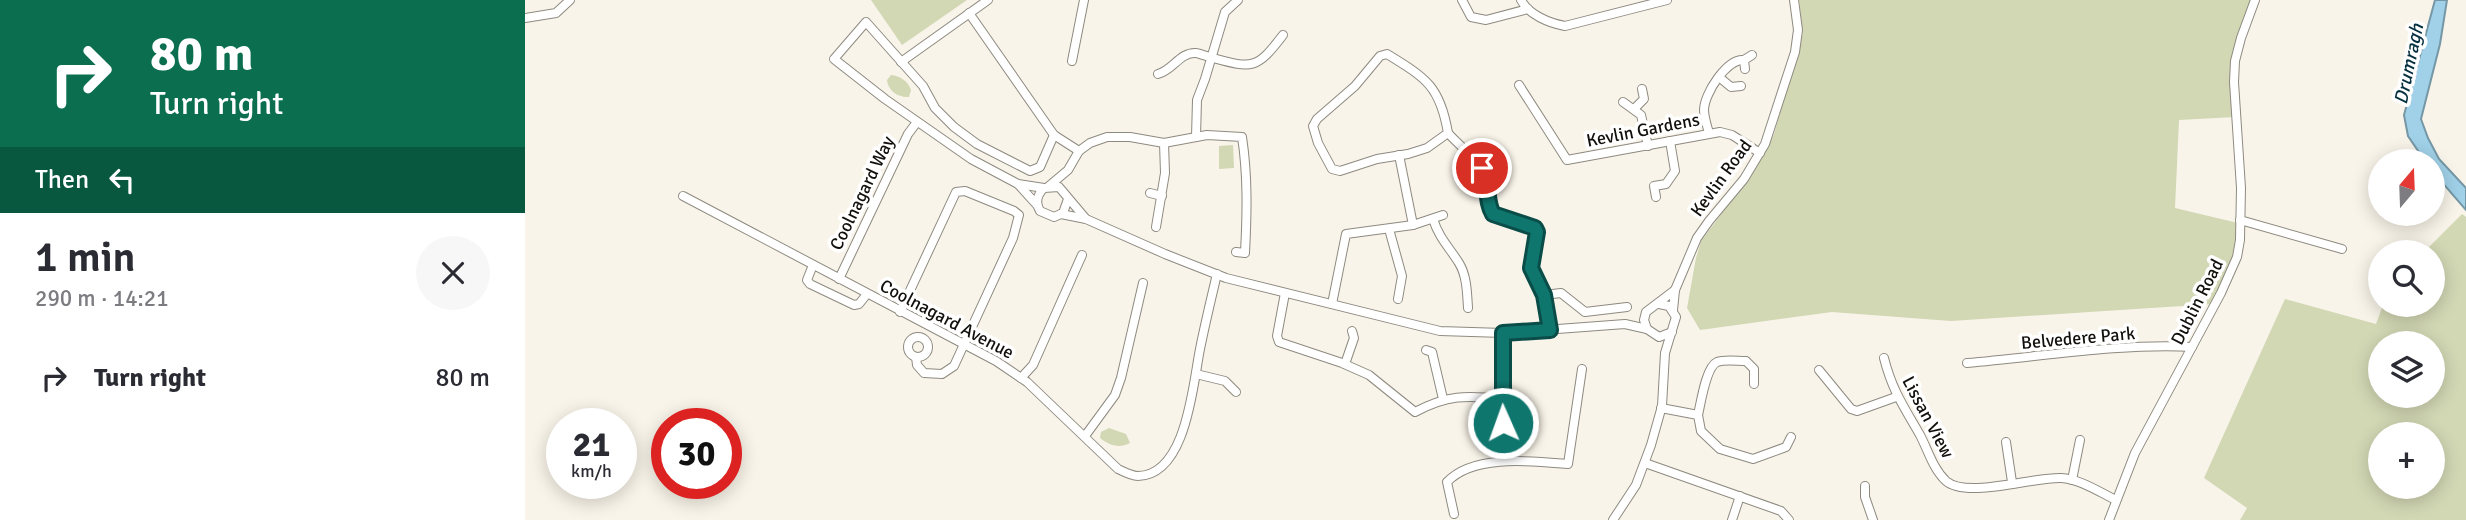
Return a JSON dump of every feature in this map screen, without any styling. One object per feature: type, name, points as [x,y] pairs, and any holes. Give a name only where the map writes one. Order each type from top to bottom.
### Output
[{"type":"street","points":[[525,18],[556,13],[570,0]]},
{"type":"street","points":[[901,62],[988,0]]},
{"type":"street","points":[[1072,61],[1084,0]]},
{"type":"street","points":[[1196,137],[1196,100],[1225,12],[1238,0]]},
{"type":"street","points":[[1462,0],[1471,17],[1486,20],[1528,9]]},
{"type":"street","points":[[1521,0],[1528,9],[1550,24],[1565,26],[1667,0]]},
{"type":"street","name":"Kevlin Road","points":[[1673,310],[1675,290],[1697,238],[1744,179],[1761,153],[1772,128],[1795,52],[1798,30],[1794,0]]},
{"type":"street","name":"Dublin Road","points":[[2109,520],[2136,453],[2237,257],[2241,188],[2234,102],[2235,61],[2255,0]]},
{"type":"street","points":[[969,13],[1054,135],[1079,151]]},
{"type":"street","points":[[1054,135],[1040,167],[1030,171],[977,144],[935,108],[923,86],[866,22],[834,59],[971,159],[1018,184],[1049,217],[1061,215],[1086,219],[1217,274],[1440,331],[1503,333],[1625,324],[1647,329],[1659,337],[1665,353]]},
{"type":"street","points":[[1158,74],[1167,72],[1184,55],[1196,53],[1248,67],[1259,62],[1283,35]]},
{"type":"street","points":[[1448,133],[1427,148],[1339,171],[1332,169],[1318,143],[1313,126],[1317,119],[1355,86],[1380,57],[1387,54],[1408,67],[1435,90],[1444,109],[1448,133],[1482,168],[1487,179],[1489,208],[1493,214],[1535,228],[1537,232],[1531,268],[1544,295],[1550,330]]},
{"type":"street","points":[[1709,133],[1704,108],[1719,77],[1730,62],[1739,59],[1744,65],[1752,55]]},
{"type":"street","points":[[1719,77],[1731,87],[1741,86]]},
{"type":"street","name":"Kevlin Gardens","points":[[1519,85],[1567,160],[1709,133],[1732,135],[1761,153]]},
{"type":"street","points":[[1634,109],[1643,99],[1642,89]]},
{"type":"street","points":[[1623,102],[1641,115],[1648,146]]},
{"type":"street","name":"Coolnagard Way","points":[[839,279],[908,134],[917,122]]},
{"type":"street","points":[[1038,207],[1038,196],[1068,170],[1079,151],[1090,143],[1107,137],[1130,137],[1164,143],[1207,135],[1242,137],[1248,206],[1245,253],[1236,252]]},
{"type":"street","points":[[1656,197],[1654,186],[1666,184],[1675,171],[1670,142]]},
{"type":"street","points":[[1156,227],[1165,173],[1164,143]]},
{"type":"street","points":[[1399,155],[1413,225]]},
{"type":"street","points":[[1061,215],[1067,209],[1068,170]]},
{"type":"street","points":[[1018,184],[1059,187],[1086,219]]},
{"type":"street","points":[[900,312],[956,192],[965,191],[1019,215],[1016,229],[954,366],[942,374],[925,373],[917,365],[916,357]]},
{"type":"street","points":[[1150,193],[1162,196]]},
{"type":"street","name":"Coolnagard Avenue","points":[[683,196],[996,361],[1021,378],[1118,469],[1135,477],[1149,475],[1161,467],[1178,444],[1217,274]]},
{"type":"street","points":[[1332,304],[1346,234],[1413,225],[1443,215]]},
{"type":"street","points":[[1433,219],[1445,245],[1460,264],[1465,277],[1468,307]]},
{"type":"street","points":[[2240,220],[2342,249]]},
{"type":"street","points":[[1389,229],[1402,276],[1398,299]]},
{"type":"street","points":[[1021,378],[1033,365],[1083,255]]},
{"type":"street","points":[[813,265],[807,280],[827,293],[854,305],[859,304],[867,293]]},
{"type":"street","points":[[1085,436],[1115,395],[1143,283]]},
{"type":"street","name":"Kevlin Road","points":[[1659,304],[1675,290]]},
{"type":"street","points":[[1285,293],[1277,336],[1279,342],[1369,375],[1415,412],[1443,399],[1473,395],[1502,399]]},
{"type":"street","points":[[1544,295],[1561,293],[1585,312],[1627,307]]},
{"type":"street","points":[[1613,520],[1636,485],[1661,408],[1665,353],[1676,323],[1673,310],[1669,306],[1659,304],[1650,307],[1644,320],[1647,329]]},
{"type":"street","points":[[1625,324],[1645,314]]},
{"type":"street","points":[[1345,364],[1354,338],[1352,331]]},
{"type":"street","points":[[1659,337],[1671,332]]},
{"type":"street","points":[[1503,333],[1503,423],[1512,460]]},
{"type":"street","name":"Belvedere Park","points":[[1968,363],[2170,346],[2192,348]]},
{"type":"street","points":[[1426,350],[1432,352],[1443,399]]},
{"type":"street","name":"Lissan View","points":[[1884,358],[1896,397],[1945,480],[1952,485],[1970,489],[2043,478],[2072,480],[2116,500]]},
{"type":"street","points":[[1754,384],[1754,369],[1746,360],[1717,362],[1711,366],[1697,415],[1702,431],[1720,449],[1753,459],[1786,447],[1791,437]]},
{"type":"street","points":[[1454,514],[1447,482],[1453,475],[1496,461],[1567,464],[1582,369]]},
{"type":"street","points":[[1819,370],[1851,409],[1857,411],[1896,397]]},
{"type":"street","points":[[1196,374],[1225,381],[1236,392]]},
{"type":"street","points":[[1661,408],[1697,415]]},
{"type":"street","points":[[2072,480],[2080,440]]},
{"type":"street","points":[[2006,442],[2013,482]]},
{"type":"street","points":[[1645,463],[1781,511],[1789,520]]},
{"type":"street","points":[[1865,486],[1865,497],[1873,520]]},
{"type":"street","points":[[1732,520],[1740,496]]},
{"type":"green space","points":[[871,0],[967,0],[902,45]]},
{"type":"green space","points":[[1799,0],[2255,0],[2235,61],[2235,117],[2179,120],[2175,208],[2238,223],[2237,257],[2213,304],[1951,321],[1832,312],[1700,330],[1687,308],[1701,241],[1756,168],[1774,134],[1803,33]]},
{"type":"green space","points":[[891,75],[908,84],[911,90],[909,97],[898,95],[892,90],[887,80]]},
{"type":"green space","points":[[1233,145],[1234,168],[1219,169],[1219,146]]},
{"type":"green space","points":[[2462,214],[2466,217],[2466,520],[2240,520],[2247,508],[2204,478],[2285,299],[2376,324],[2379,317],[2445,317],[2445,240],[2436,240]]},
{"type":"green space","points":[[1109,428],[1126,434],[1130,443],[1114,445],[1100,438],[1101,432]]},
{"type":"water","points":[[2435,0],[2447,0],[2440,44],[2421,119],[2434,149],[2417,149],[2408,136],[2404,115]]},
{"type":"water","points":[[2445,165],[2466,188],[2466,210],[2445,186]]},
{"type":"route","points":[[1482,168],[1487,179],[1489,208],[1493,214],[1535,228],[1537,232],[1531,268],[1544,295],[1550,330],[1503,333],[1503,423]]},
{"type":"water label","name":"Drumragh","points":[[2409,64]]}]
